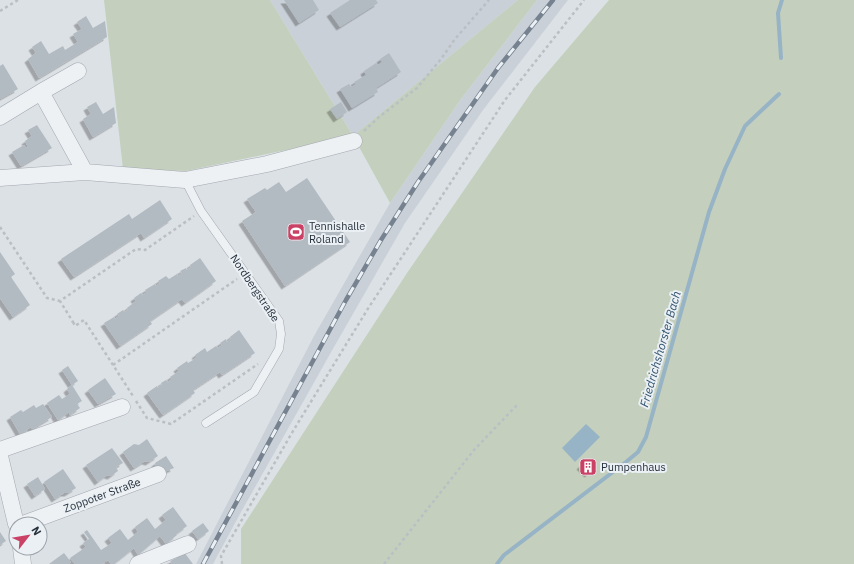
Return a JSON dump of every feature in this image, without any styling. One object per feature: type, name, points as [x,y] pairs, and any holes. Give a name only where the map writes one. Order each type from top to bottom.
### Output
[{"type":"street","points":[[0,117],[78,71]]},
{"type":"street","points":[[41,92],[85,172]]},
{"type":"street","points":[[0,178],[85,172],[186,180],[267,164],[354,141]]},
{"type":"street","points":[[0,450],[122,407]]},
{"type":"street","points":[[0,456],[14,516]]},
{"type":"street","name":"Zoppoter Straße","points":[[45,516],[158,474]]},
{"type":"street","points":[[138,564],[188,544]]},
{"type":"lane","name":"Nordbergstraße","points":[[186,180],[201,210],[279,321],[281,334],[279,349],[254,392],[206,424]]},
{"type":"path","points":[[0,11],[18,0]]},
{"type":"path","points":[[354,141],[379,117],[417,88],[455,39],[489,0]]},
{"type":"path","points":[[222,564],[221,556],[293,431],[368,307],[505,100],[584,0]]},
{"type":"path","points":[[60,301],[136,249],[145,250],[201,210]]},
{"type":"path","points":[[0,227],[48,298],[60,301],[75,326],[84,320],[147,418],[171,424],[263,360],[273,360]]},
{"type":"path","points":[[113,365],[245,273]]},
{"type":"path","points":[[384,564],[474,450],[518,405]]},
{"type":"shaded area","points":[[270,0],[518,0],[353,136]]},
{"type":"shaded area","points":[[537,0],[568,0],[483,110],[405,223],[213,564],[196,564],[314,336],[390,203],[461,99]]},
{"type":"green space","points":[[104,0],[270,0],[353,136],[186,171],[123,169]]},
{"type":"green space","points":[[518,0],[537,0],[461,99],[390,203],[353,136]]},
{"type":"green space","points":[[609,0],[854,0],[854,564],[241,564],[241,529],[407,273],[535,87]]},
{"type":"water","points":[[586,424],[600,437],[575,462],[562,448]]},
{"type":"building","points":[[284,0],[313,0],[319,10],[299,23]]},
{"type":"building","points":[[350,0],[376,0],[378,3],[340,27],[330,13]]},
{"type":"building","points":[[86,16],[93,28],[105,21],[107,37],[39,78],[28,59],[36,53],[32,47],[41,41],[49,54],[63,46],[65,50],[78,42],[73,34],[82,29],[77,22]]},
{"type":"building","points":[[389,53],[401,72],[376,88],[378,92],[352,108],[340,89],[349,84],[351,87],[356,84],[354,82],[366,75],[364,71],[376,63],[378,65],[382,62],[380,59]]},
{"type":"building","points":[[3,64],[18,89],[0,99],[0,66]]},
{"type":"building","points":[[96,102],[103,114],[114,107],[116,123],[93,137],[83,119],[91,114],[87,107]]},
{"type":"building","points":[[341,102],[347,112],[337,119],[330,109]]},
{"type":"building","points":[[37,125],[52,148],[21,166],[12,152],[24,145],[26,148],[28,147],[25,141],[32,136],[28,130]]},
{"type":"building","name":"Tennishalle Roland","points":[[307,178],[350,242],[285,286],[242,221],[256,212],[247,199],[265,188],[267,190],[279,182],[286,192]]},
{"type":"building","points":[[160,200],[172,219],[144,238],[141,233],[74,277],[61,259],[129,214],[132,219]]},
{"type":"building","points":[[0,252],[15,274],[11,277],[30,305],[13,317],[0,298]]},
{"type":"building","points":[[200,258],[216,281],[185,303],[182,299],[150,321],[152,324],[120,346],[104,323],[114,317],[115,319],[119,316],[117,314],[123,310],[125,312],[128,310],[127,308],[136,301],[134,298],[141,293],[143,295],[147,292],[145,290],[155,284],[156,286],[160,283],[158,281],[166,276],[169,279],[177,274],[178,276],[182,273],[180,271],[186,268],[187,270],[191,267],[190,265]]},
{"type":"building","points":[[239,330],[255,353],[222,375],[220,372],[193,390],[195,393],[163,415],[147,393],[157,386],[158,388],[162,385],[161,383],[166,380],[168,382],[172,379],[170,377],[179,371],[177,368],[187,361],[188,363],[193,360],[197,357],[195,355],[205,348],[207,352],[216,346],[218,348],[222,345],[220,343],[226,339],[227,342],[231,339],[230,337]]},
{"type":"building","points":[[68,366],[78,381],[72,385],[62,370]]},
{"type":"building","points":[[105,378],[116,394],[98,404],[88,390]]},
{"type":"building","points":[[72,385],[82,401],[77,404],[80,408],[70,415],[69,412],[58,420],[47,403],[59,395],[62,399],[70,394],[67,389]]},
{"type":"building","points":[[43,404],[52,417],[32,429],[31,427],[20,434],[10,417],[21,410],[23,412],[34,405],[36,408]]},
{"type":"building","points":[[147,439],[158,456],[149,462],[145,461],[134,468],[123,452],[134,444],[139,445]]},
{"type":"building","points":[[112,448],[123,463],[116,467],[118,471],[111,476],[107,475],[98,482],[86,465]]},
{"type":"building","points":[[166,456],[174,468],[159,474],[155,463]]},
{"type":"building","name":"Pumpenhaus","points":[[588,459],[596,467],[588,474],[580,466]]},
{"type":"building","points":[[63,469],[76,488],[55,499],[44,482]]},
{"type":"building","points":[[38,477],[45,489],[35,496],[27,484]]},
{"type":"building","points":[[173,507],[187,526],[166,544],[160,536],[138,555],[134,548],[114,564],[111,564],[108,560],[102,564],[75,564],[70,558],[86,547],[83,543],[89,539],[84,532],[87,530],[101,550],[112,543],[108,538],[120,529],[128,540],[138,532],[135,527],[147,518],[155,529],[166,520],[162,515]]},
{"type":"building","points":[[203,523],[209,531],[198,539],[192,531]]},
{"type":"building","points":[[0,532],[6,541],[0,545]]},
{"type":"building","points":[[184,552],[193,564],[172,564],[170,561]]},
{"type":"building","points":[[64,553],[71,562],[69,564],[49,564]]},
{"type":"waterway","name":"Friedrichshorster Bach","points":[[781,58],[778,13],[782,0]]},
{"type":"waterway","name":"Friedrichshorster Bach","points":[[497,564],[504,555],[638,452],[646,437],[709,212],[725,169],[745,126],[779,94]]},
{"type":"railway","points":[[203,564],[346,300],[381,240],[418,182],[498,68],[553,0]]},
{"type":"place","name":"Tennishalle Roland","points":[[296,232]]},
{"type":"place","name":"Pumpenhaus","points":[[588,467]]}]
